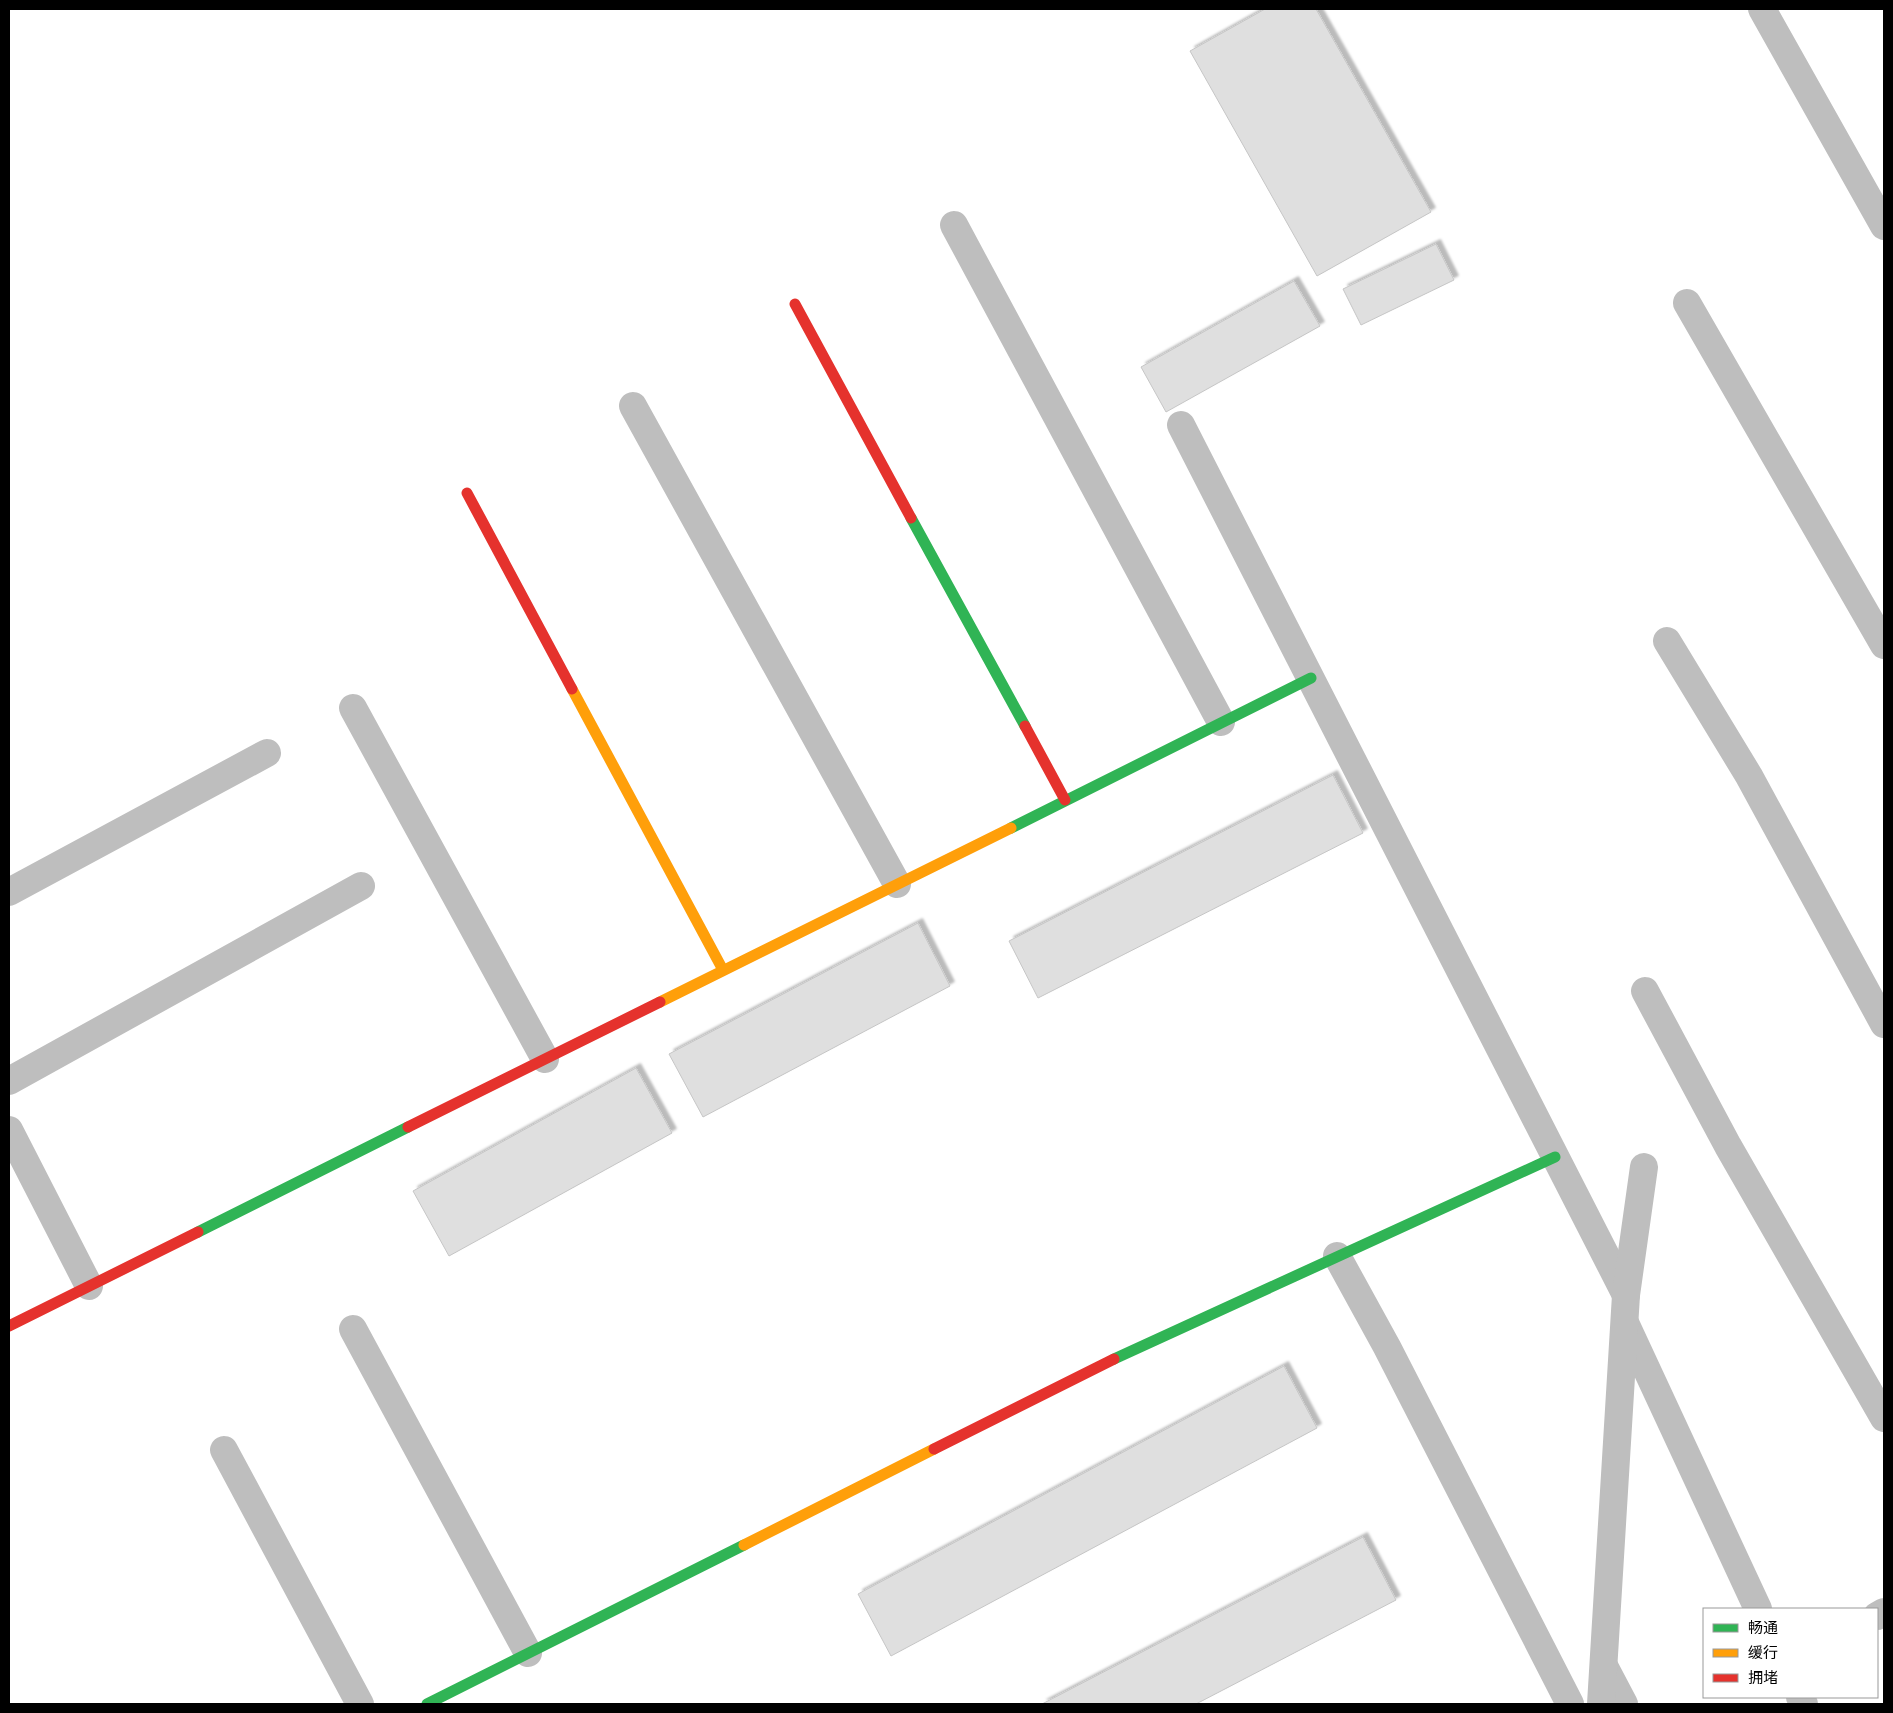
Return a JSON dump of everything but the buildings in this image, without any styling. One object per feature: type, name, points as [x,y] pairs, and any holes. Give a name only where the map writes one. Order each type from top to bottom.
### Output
[{"type":"street","points":[[1762,9],[1884,226]]},
{"type":"street","points":[[954,225],[1221,722]]},
{"type":"street","points":[[1687,303],[1884,645]]},
{"type":"street","points":[[795,304],[1065,800]]},
{"type":"street","points":[[633,406],[897,884]]},
{"type":"street","points":[[1181,426],[1626,1295]]},
{"type":"street","points":[[467,493],[723,970]]},
{"type":"street","points":[[1666,641],[1749,776],[1884,1024]]},
{"type":"street","points":[[9,1326],[1310,678]]},
{"type":"street","points":[[353,708],[545,1059]]},
{"type":"street","points":[[9,892],[267,753]]},
{"type":"street","points":[[9,1081],[361,886]]},
{"type":"street","points":[[1645,991],[1728,1146],[1884,1418]]},
{"type":"street","points":[[9,1130],[89,1286]]},
{"type":"street","points":[[427,1704],[1144,1344],[1555,1157]]},
{"type":"street","points":[[1601,1704],[1626,1295],[1644,1167]]},
{"type":"street","points":[[1337,1256],[1392,1356],[1570,1704]]},
{"type":"street","points":[[1625,1322],[1758,1608]]},
{"type":"street","points":[[353,1329],[528,1653]]},
{"type":"street","points":[[224,1450],[360,1704]]},
{"type":"street","points":[[1604,1664],[1624,1704]]},
{"type":"traffic: fast","points":[[911,518],[1025,726]]},
{"type":"traffic: fast","points":[[1011,828],[1311,678]]},
{"type":"traffic: fast","points":[[198,1232],[408,1127]]},
{"type":"traffic: fast","points":[[1114,1359],[1555,1157]]},
{"type":"traffic: fast","points":[[427,1704],[744,1545]]},
{"type":"traffic: slow","points":[[572,689],[723,970]]},
{"type":"traffic: slow","points":[[660,1002],[1011,828]]},
{"type":"traffic: slow","points":[[744,1545],[934,1449]]},
{"type":"traffic: jam","points":[[795,304],[911,518]]},
{"type":"traffic: jam","points":[[467,493],[572,689]]},
{"type":"traffic: jam","points":[[1025,726],[1065,800]]},
{"type":"traffic: jam","points":[[408,1127],[660,1002]]},
{"type":"traffic: jam","points":[[9,1326],[198,1232]]},
{"type":"traffic: jam","points":[[934,1449],[1114,1359]]}]
